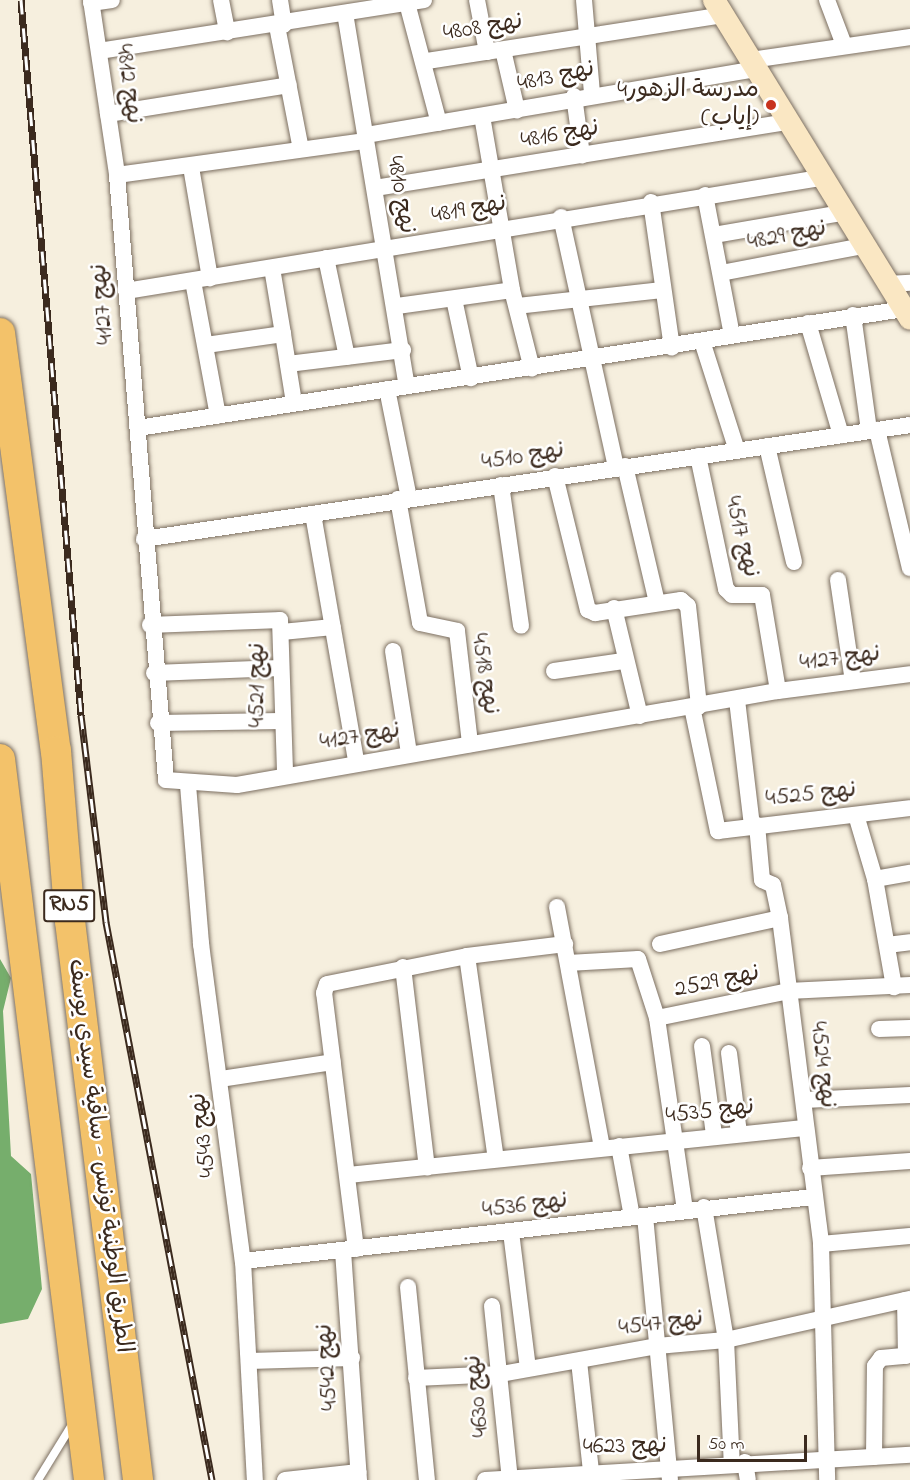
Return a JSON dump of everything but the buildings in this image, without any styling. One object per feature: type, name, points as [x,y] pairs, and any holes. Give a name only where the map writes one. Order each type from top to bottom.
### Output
[{"type":"highway","name":"الطريق الوطنية تونس - ساقية سيدي يوسف","points":[[0,333],[56,752],[70,921],[138,1480]]},
{"type":"highway","name":"الطريق الوطنية تونس - ساقية سيدي يوسف","points":[[0,759],[89,1480]]},
{"type":"main road","points":[[719,5],[820,178],[863,246],[899,283],[907,314]]},
{"type":"street","points":[[91,2],[112,0]]},
{"type":"street","points":[[221,0],[227,32]]},
{"type":"street","points":[[280,0],[289,86],[301,149]]},
{"type":"street","points":[[99,51],[281,25],[424,0]]},
{"type":"street","points":[[477,0],[517,110]]},
{"type":"street","points":[[584,0],[592,93]]},
{"type":"street","points":[[827,0],[844,45]]},
{"type":"street","name":"نهج 4812","points":[[91,2],[117,175]]},
{"type":"street","points":[[407,3],[427,61],[439,123]]},
{"type":"street","name":"نهج 4808","points":[[427,61],[588,36],[719,5]]},
{"type":"street","name":"نهج 4810","points":[[345,13],[385,249],[397,306],[407,386]]},
{"type":"street","name":"نهج 4813","points":[[117,175],[191,167],[366,138],[844,45],[910,37]]},
{"type":"street","points":[[108,114],[289,86]]},
{"type":"street","points":[[574,96],[582,154]]},
{"type":"street","points":[[482,116],[506,228],[514,298],[532,369]]},
{"type":"street","name":"نهج 4816","points":[[375,188],[494,171],[582,154],[788,122]]},
{"type":"street","points":[[191,167],[210,278]]},
{"type":"street","name":"نهج 4127","points":[[117,175],[138,428],[150,625],[158,723],[166,780],[188,785],[237,785],[356,760],[470,744],[737,700],[778,691],[910,674]]},
{"type":"street","name":"نهج 4819","points":[[126,291],[385,249],[651,202],[820,178]]},
{"type":"street","points":[[705,195],[732,335]]},
{"type":"street","points":[[651,202],[661,290],[672,347]]},
{"type":"street","points":[[714,235],[842,213]]},
{"type":"street","points":[[561,218],[577,297],[657,602]]},
{"type":"street","name":"نهج 4829","points":[[721,273],[863,246]]},
{"type":"street","points":[[326,258],[347,357]]},
{"type":"street","points":[[272,268],[294,403]]},
{"type":"street","points":[[193,281],[218,416]]},
{"type":"street","points":[[397,306],[454,299],[577,297],[661,290]]},
{"type":"street","points":[[454,299],[471,378]]},
{"type":"street","points":[[138,428],[407,386],[594,361],[853,315],[907,314]]},
{"type":"street","points":[[853,315],[873,431],[910,568]]},
{"type":"street","points":[[808,323],[841,435]]},
{"type":"street","points":[[206,345],[283,334]]},
{"type":"street","points":[[702,341],[736,451]]},
{"type":"street","points":[[288,364],[403,350]]},
{"type":"street","name":"نهج 4518","points":[[387,389],[420,622],[457,631],[470,744]]},
{"type":"street","name":"نهج 4510","points":[[144,539],[555,476],[910,425]]},
{"type":"street","points":[[767,446],[794,562]]},
{"type":"street","name":"نهج 4517","points":[[698,456],[726,589],[732,595],[757,591],[763,597],[778,691]]},
{"type":"street","points":[[555,476],[588,609],[595,613],[614,608],[681,600],[688,606],[695,707]]},
{"type":"street","points":[[501,485],[520,626]]},
{"type":"street","points":[[313,514],[356,760]]},
{"type":"street","points":[[838,580],[853,681]]},
{"type":"street","points":[[614,608],[623,661],[640,716]]},
{"type":"street","name":"نهج 4521","points":[[150,625],[272,618],[280,620],[282,632],[281,721],[285,774]]},
{"type":"street","points":[[282,632],[333,627]]},
{"type":"street","points":[[393,651],[409,753]]},
{"type":"street","points":[[554,671],[623,661]]},
{"type":"street","points":[[154,673],[280,668]]},
{"type":"street","points":[[737,700],[754,825]]},
{"type":"street","name":"نهج 4525","points":[[695,707],[718,831],[910,808]]},
{"type":"street","points":[[158,723],[281,721]]},
{"type":"street","name":"نهج 4543","points":[[188,785],[201,944],[221,1079],[243,1262],[255,1480]]},
{"type":"street","points":[[856,815],[875,879],[886,945],[902,986]]},
{"type":"street","name":"نهج 4524","points":[[754,825],[762,880],[773,885],[780,918],[804,1100],[813,1197],[821,1244],[825,1320],[827,1480]]},
{"type":"street","points":[[875,879],[910,873]]},
{"type":"street","points":[[557,907],[610,1147],[638,1216],[657,1346],[669,1475]]},
{"type":"street","points":[[660,944],[780,918]]},
{"type":"street","points":[[886,945],[910,942]]},
{"type":"street","points":[[427,1168],[403,967],[467,956],[565,944]]},
{"type":"street","points":[[467,956],[496,1159]]},
{"type":"street","points":[[568,963],[638,959],[657,1018]]},
{"type":"street","name":"نهج 4542","points":[[359,1476],[352,1358],[349,1174],[333,1062],[327,984],[403,967]]},
{"type":"street","name":"نهج 2529","points":[[686,1210],[657,1018],[788,992],[902,986]]},
{"type":"street","points":[[879,1029],[910,1028]]},
{"type":"street","points":[[702,1046],[714,1135]]},
{"type":"street","points":[[729,1053],[739,1133]]},
{"type":"street","points":[[221,1079],[333,1062]]},
{"type":"street","points":[[804,1100],[910,1095]]},
{"type":"street","name":"نهج 4535","points":[[349,1174],[427,1168],[714,1135],[806,1128]]},
{"type":"street","points":[[810,1168],[910,1161]]},
{"type":"street","name":"نهج 4536","points":[[243,1262],[511,1232],[704,1207],[813,1197]]},
{"type":"street","points":[[704,1207],[726,1340],[738,1464],[747,1480]]},
{"type":"street","points":[[511,1232],[528,1368]]},
{"type":"street","points":[[821,1244],[910,1236]]},
{"type":"street","points":[[408,1287],[427,1480]]},
{"type":"street","points":[[874,1457],[875,1366],[881,1358],[906,1356],[908,1299]]},
{"type":"street","name":"نهج 4547","points":[[416,1378],[501,1374],[657,1346],[726,1340],[825,1320],[908,1299]]},
{"type":"street","name":"نهج 4630","points":[[492,1306],[501,1374],[510,1479]]},
{"type":"street","points":[[249,1361],[352,1358]]},
{"type":"street","points":[[579,1360],[591,1476]]},
{"type":"street","name":"نهج 4623","points":[[485,1480],[669,1475],[738,1464],[910,1455]]},
{"type":"street","points":[[285,1480],[359,1476]]},
{"type":"lane","points":[[38,1480],[81,1410]]},
{"type":"green space","points":[[0,959],[11,978],[3,1011],[11,1156],[31,1174],[42,1289],[28,1319],[0,1324]]},
{"type":"railway","points":[[21,0],[81,715],[106,922],[212,1480]]},
{"type":"place","name":"مدرسة الزهور4 (إياب)","points":[[771,105]]}]
